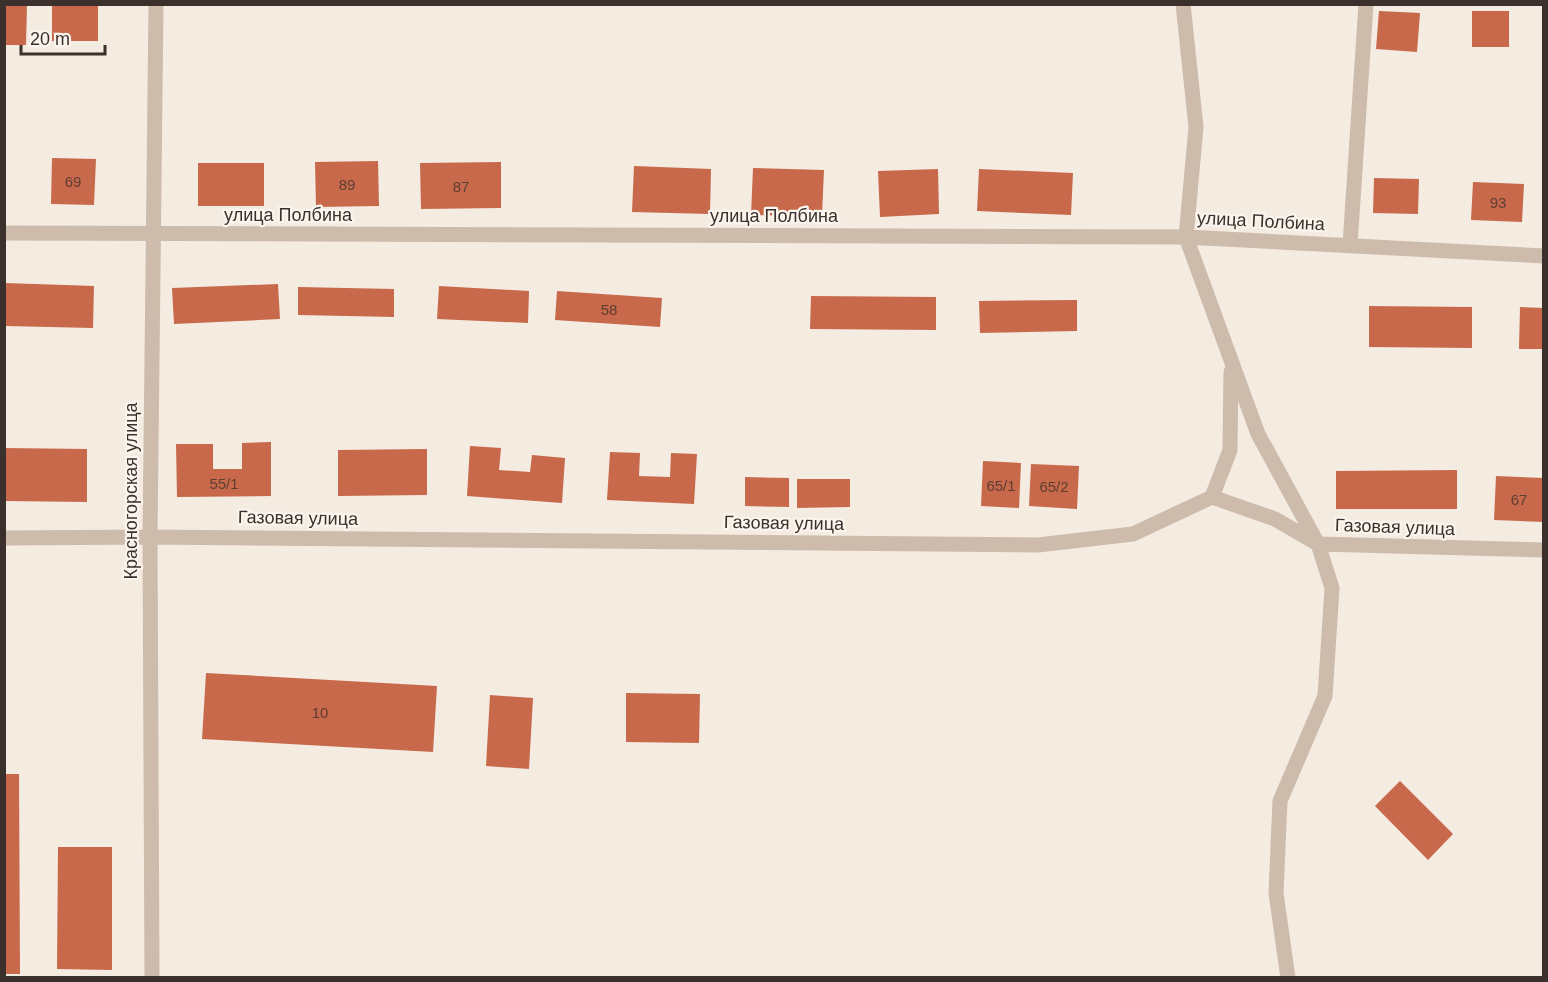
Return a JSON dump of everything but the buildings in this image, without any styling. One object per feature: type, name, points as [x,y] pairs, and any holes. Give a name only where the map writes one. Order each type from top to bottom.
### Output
[{"type":"street","name":"Красногорская улица","points":[[152,978],[150,537],[156,4]]},
{"type":"street","points":[[1183,4],[1196,127],[1186,237],[1258,434],[1318,544],[1332,588],[1325,696],[1280,801],[1276,893],[1288,978]]},
{"type":"street","points":[[1350,245],[1366,4]]},
{"type":"street","name":"улица Полбина","points":[[4,233],[1186,237],[1544,256]]},
{"type":"street","points":[[1212,497],[1230,450],[1231,364]]},
{"type":"street","name":"Газовая улица","points":[[4,538],[150,537],[1038,545],[1133,534],[1212,497],[1275,519],[1318,544],[1544,550]]}]
